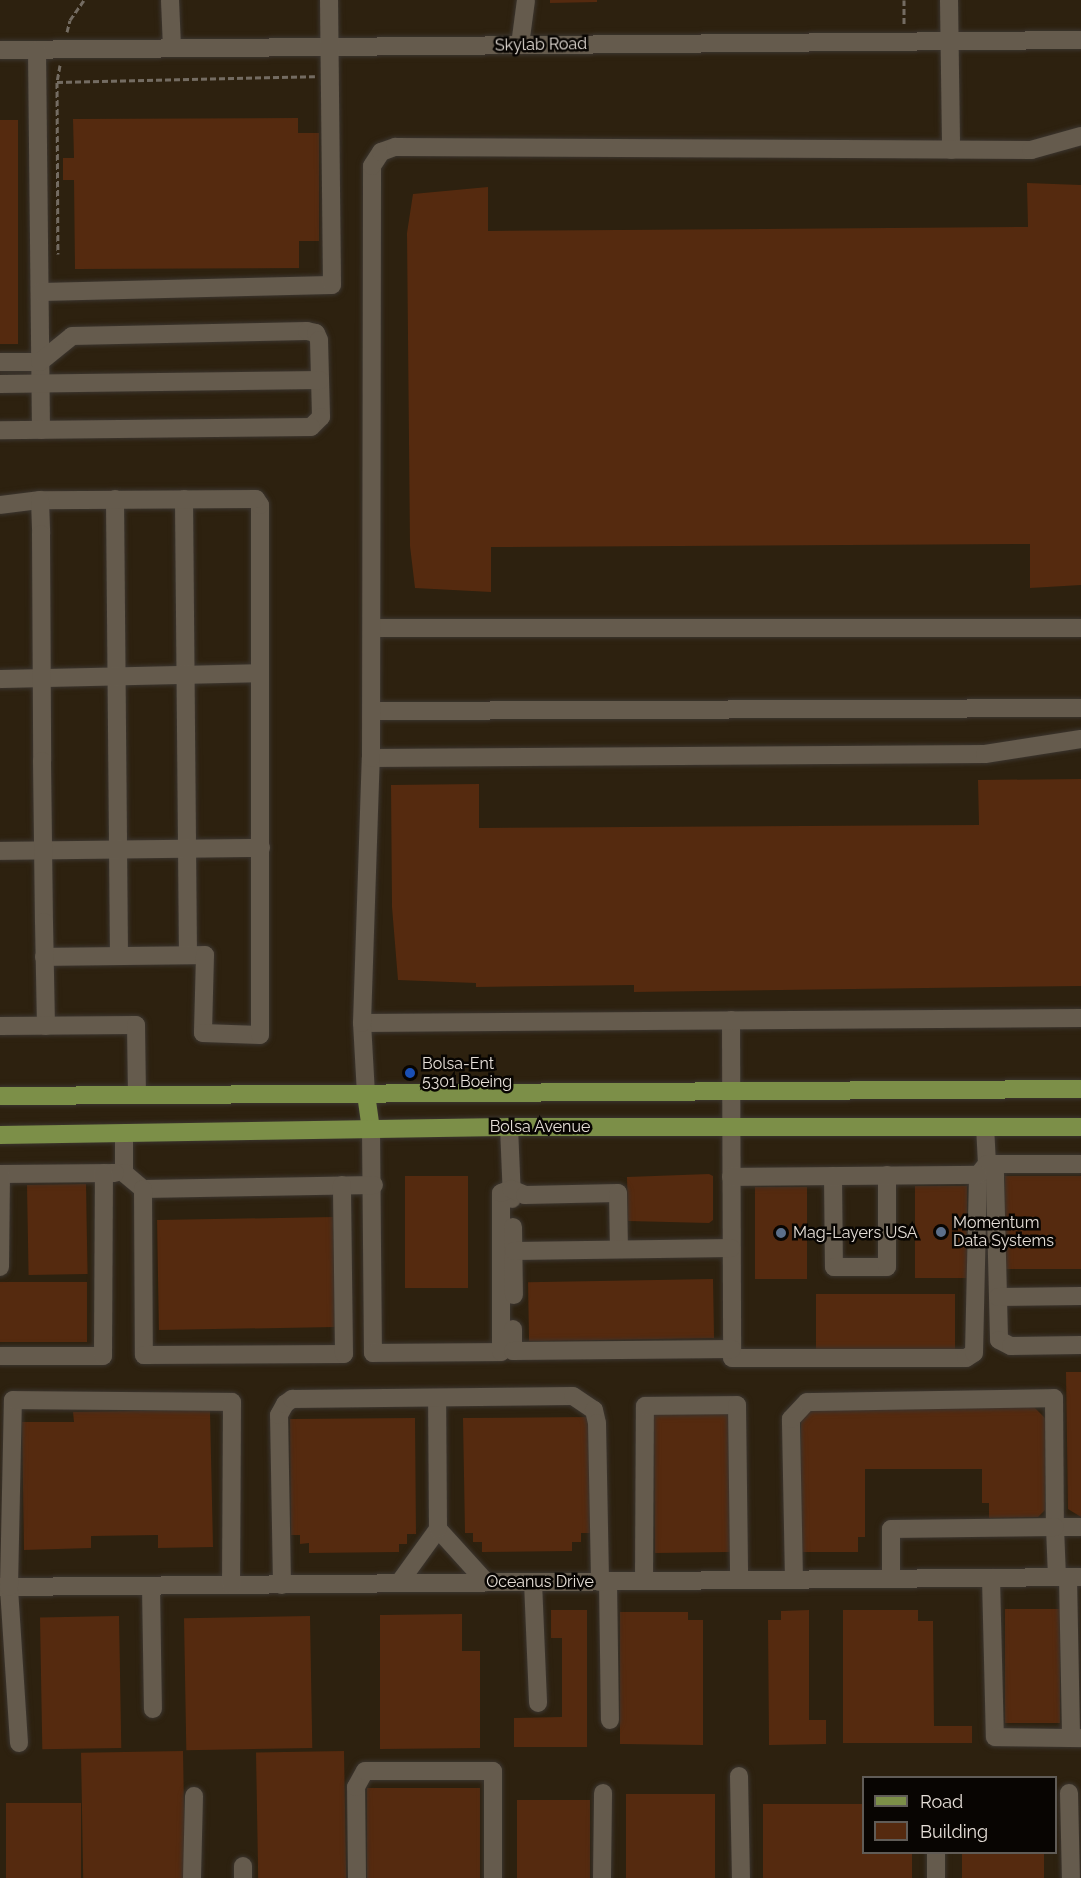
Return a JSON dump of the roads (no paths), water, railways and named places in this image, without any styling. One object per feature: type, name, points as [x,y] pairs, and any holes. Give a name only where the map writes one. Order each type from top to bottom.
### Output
[{"type":"main road","name":"Bolsa Avenue","points":[[0,1096],[1081,1089]]},
{"type":"main road","points":[[366,1095],[371,1129]]},
{"type":"main road","name":"Bolsa Avenue","points":[[0,1135],[509,1127],[1081,1127]]},
{"type":"street","points":[[170,0],[172,48]]},
{"type":"street","points":[[40,292],[332,285],[331,47],[328,0]]},
{"type":"street","points":[[520,45],[526,0]]},
{"type":"street","points":[[949,0],[951,150]]},
{"type":"street","name":"Skylab Road","points":[[0,50],[1081,40]]},
{"type":"street","points":[[37,50],[41,430]]},
{"type":"street","points":[[366,1095],[362,1023],[372,711],[372,165],[381,152],[395,147],[1031,150],[1081,136]]},
{"type":"street","points":[[0,362],[40,362],[72,336],[307,331],[316,333],[319,340],[321,417],[311,427],[0,430]]},
{"type":"street","points":[[0,384],[320,380]]},
{"type":"street","points":[[115,499],[116,851],[119,956]]},
{"type":"street","points":[[184,499],[189,849],[188,955]]},
{"type":"street","points":[[40,500],[46,1026]]},
{"type":"street","points":[[0,505],[40,500],[258,501],[261,1030],[258,1036],[203,1033],[207,957],[188,955],[44,957]]},
{"type":"street","points":[[372,628],[1081,628]]},
{"type":"street","points":[[0,679],[259,673]]},
{"type":"street","points":[[372,711],[1081,708]]},
{"type":"street","points":[[371,758],[986,754],[1081,739]]},
{"type":"street","points":[[0,851],[261,848]]},
{"type":"street","points":[[362,1023],[1081,1018]]},
{"type":"street","points":[[731,1020],[732,1358],[966,1358],[974,1353],[985,1127]]},
{"type":"street","points":[[0,1026],[136,1025],[137,1095]]},
{"type":"street","points":[[509,1127],[514,1251],[513,1351],[732,1349]]},
{"type":"street","points":[[371,1129],[374,1185],[373,1353],[501,1352],[501,1193],[511,1189],[525,1195],[618,1193],[619,1248]]},
{"type":"street","points":[[124,1133],[124,1173]]},
{"type":"street","points":[[731,1178],[886,1175],[1081,1164]]},
{"type":"street","points":[[982,1170],[995,1175],[999,1340],[1003,1344],[1081,1346]]},
{"type":"street","points":[[0,1356],[103,1356],[104,1173]]},
{"type":"street","points":[[0,1267],[0,1174],[124,1173],[143,1189],[374,1185]]},
{"type":"street","points":[[833,1176],[834,1267],[887,1267],[886,1175]]},
{"type":"street","points":[[143,1189],[144,1355],[344,1354],[342,1185]]},
{"type":"street","points":[[514,1251],[731,1248]]},
{"type":"street","points":[[998,1297],[1081,1296]]},
{"type":"street","points":[[282,1585],[279,1415],[285,1404],[292,1399],[573,1396],[594,1410],[610,1720]]},
{"type":"street","points":[[399,1583],[438,1529],[438,1398]]},
{"type":"street","points":[[794,1580],[791,1419],[807,1402],[1054,1398],[1055,1527],[1068,1577],[1076,1738],[995,1737],[991,1578]]},
{"type":"street","points":[[19,1743],[5,1587],[13,1400],[231,1402],[231,1585]]},
{"type":"street","points":[[644,1581],[645,1406],[737,1405],[739,1580]]},
{"type":"street","points":[[891,1579],[891,1529],[1081,1527]]},
{"type":"street","points":[[438,1529],[486,1582]]},
{"type":"street","name":"Oceanus Drive","points":[[5,1587],[1068,1577]]},
{"type":"street","points":[[533,1582],[538,1703]]},
{"type":"street","points":[[151,1586],[153,1709]]},
{"type":"street","points":[[357,1878],[356,1787],[365,1771],[493,1772],[494,1878]]},
{"type":"street","points":[[739,1776],[741,1878]]},
{"type":"street","points":[[602,1878],[603,1793]]},
{"type":"street","points":[[1069,1793],[1071,1878]]},
{"type":"street","points":[[192,1878],[194,1796]]},
{"type":"street","points":[[936,1854],[936,1878]]},
{"type":"place","name":"Bolsa-Ent 5301 Boeing","points":[[410,1073]]},
{"type":"place","name":"Momentum Data Systems","points":[[941,1232]]},
{"type":"place","name":"Mag-Layers USA","points":[[781,1233]]}]
